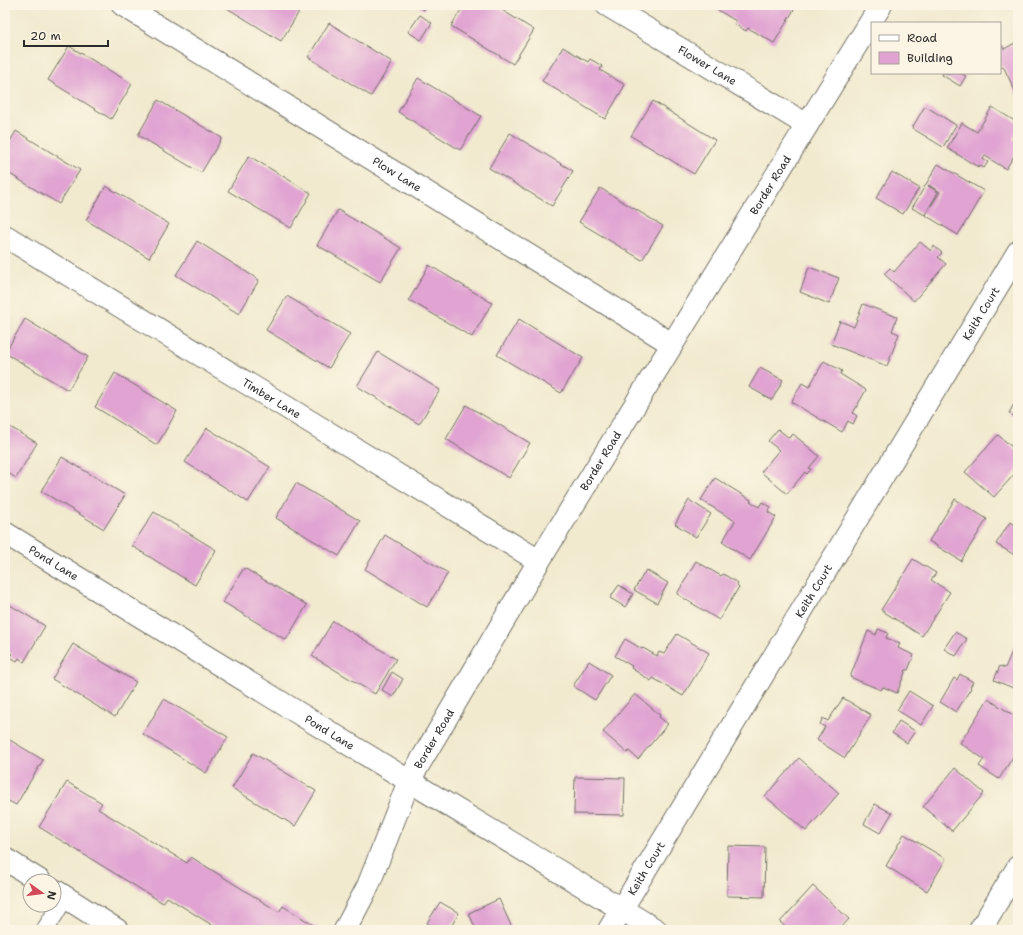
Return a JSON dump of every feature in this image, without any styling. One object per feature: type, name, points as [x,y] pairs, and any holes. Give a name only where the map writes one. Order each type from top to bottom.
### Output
[{"type":"street","name":"Plow Lane","points":[[123,5],[672,344]]},
{"type":"street","name":"Flower Lane","points":[[607,5],[807,126]]},
{"type":"street","name":"Border Road","points":[[346,930],[368,886],[409,781],[539,560],[881,5]]},
{"type":"street","name":"Timber Lane","points":[[5,236],[539,560]]},
{"type":"street","name":"Keith Court","points":[[609,930],[1018,252]]},
{"type":"street","name":"Pond Lane","points":[[5,533],[409,781],[656,930]]},
{"type":"street","points":[[5,859],[27,873]]},
{"type":"street","points":[[980,930],[1018,867]]},
{"type":"street","points":[[62,896],[117,930]]},
{"type":"lane","points":[[46,930],[52,913]]},
{"type":"building","points":[[222,5],[299,5],[302,7],[281,41]]},
{"type":"building","points":[[416,5],[427,5],[424,10]]},
{"type":"building","points":[[464,5],[494,5],[534,30],[513,64],[451,26]]},
{"type":"building","points":[[790,5],[795,8],[774,43],[748,28],[746,31],[734,24],[736,21],[711,6]]},
{"type":"building","points":[[420,15],[432,23],[421,40],[408,32]]},
{"type":"building","points":[[329,23],[392,62],[371,96],[308,57]]},
{"type":"building","points":[[1018,41],[1018,97],[1003,66],[1001,67],[1001,46],[1004,49]]},
{"type":"building","points":[[69,46],[132,84],[111,119],[48,80]]},
{"type":"building","points":[[563,47],[588,62],[590,59],[602,66],[600,70],[625,85],[605,119],[542,81]]},
{"type":"building","points":[[962,74],[966,76],[960,86],[942,75]]},
{"type":"building","points":[[418,78],[481,116],[460,150],[398,112]]},
{"type":"building","points":[[158,100],[222,138],[201,173],[138,135]]},
{"type":"building","points":[[653,101],[715,140],[694,174],[631,136]]},
{"type":"building","points":[[925,106],[956,125],[943,147],[912,128]]},
{"type":"building","points":[[992,107],[1018,123],[1018,132],[1013,139],[1018,142],[1018,149],[1006,169],[985,156],[983,159],[988,162],[984,168],[979,165],[978,167],[947,148],[962,123],[977,132]]},
{"type":"building","points":[[16,131],[80,170],[59,204],[5,171],[5,150]]},
{"type":"building","points":[[510,133],[573,171],[552,206],[489,168]]},
{"type":"building","points":[[249,156],[311,193],[291,228],[228,191]]},
{"type":"building","points":[[938,164],[984,191],[958,235],[912,208]],"holes":[[[929,185],[940,192],[925,215],[938,192],[928,186]]]},
{"type":"building","points":[[892,172],[919,188],[903,214],[876,198]]},
{"type":"building","points":[[106,186],[169,224],[149,258],[86,220]]},
{"type":"building","points":[[600,188],[663,226],[642,260],[579,222]]},
{"type":"building","points":[[338,210],[401,248],[380,282],[317,245]]},
{"type":"building","points":[[197,241],[259,280],[239,314],[176,275]]},
{"type":"building","points":[[920,242],[931,251],[934,246],[942,253],[938,257],[946,264],[914,301],[884,274],[890,268],[894,272]]},
{"type":"building","points":[[429,265],[492,303],[472,337],[409,300]]},
{"type":"building","points":[[809,267],[839,278],[829,304],[800,292]]},
{"type":"building","points":[[287,296],[350,334],[329,368],[266,330]]},
{"type":"building","points":[[863,304],[897,317],[892,331],[899,334],[887,366],[831,344],[840,321],[854,327]]},
{"type":"building","points":[[25,319],[88,357],[68,390],[5,353]]},
{"type":"building","points":[[519,319],[583,358],[561,393],[497,355]]},
{"type":"building","points":[[378,352],[440,390],[419,424],[357,386]]},
{"type":"building","points":[[824,361],[842,371],[840,374],[866,390],[853,413],[857,416],[853,424],[848,421],[842,432],[791,402],[802,383],[809,387]]},
{"type":"building","points":[[760,368],[783,380],[772,400],[749,387]]},
{"type":"building","points":[[115,373],[177,411],[157,445],[95,407]]},
{"type":"building","points":[[1018,397],[1018,419],[1009,413]]},
{"type":"building","points":[[466,405],[530,443],[509,478],[446,439]]},
{"type":"building","points":[[5,424],[37,443],[16,478],[5,471]]},
{"type":"building","points":[[207,428],[270,467],[248,502],[185,462]]},
{"type":"building","points":[[778,429],[789,438],[793,434],[819,456],[809,468],[811,469],[807,474],[805,472],[787,494],[761,472],[779,450],[768,441]]},
{"type":"building","points":[[998,435],[1018,452],[1018,470],[994,497],[965,472]]},
{"type":"building","points":[[62,457],[125,495],[104,529],[41,491]]},
{"type":"building","points":[[715,478],[751,500],[750,501],[759,507],[762,502],[771,507],[768,512],[776,517],[750,560],[722,542],[735,521],[701,500]]},
{"type":"building","points":[[296,483],[360,521],[339,556],[276,518]]},
{"type":"building","points":[[955,499],[987,519],[961,561],[929,541]]},
{"type":"building","points":[[689,500],[711,514],[696,537],[675,524]]},
{"type":"building","points":[[154,512],[216,550],[195,585],[132,546]]},
{"type":"building","points":[[1010,522],[1018,526],[1018,557],[996,544]]},
{"type":"building","points":[[385,535],[448,573],[427,607],[365,569]]},
{"type":"building","points":[[913,559],[936,573],[931,580],[950,592],[922,636],[881,610]]},
{"type":"building","points":[[696,561],[721,576],[723,574],[738,583],[737,585],[739,587],[719,620],[677,594]]},
{"type":"building","points":[[244,568],[307,605],[286,640],[223,602]]},
{"type":"building","points":[[646,570],[668,583],[657,603],[634,590]]},
{"type":"building","points":[[619,585],[633,594],[625,607],[610,598]]},
{"type":"building","points":[[5,602],[45,626],[24,662],[19,658],[17,661],[10,657],[12,654],[5,650]]},
{"type":"building","points":[[333,621],[396,659],[375,694],[312,656]]},
{"type":"building","points":[[878,629],[888,633],[886,638],[900,643],[898,648],[914,655],[897,693],[883,687],[881,690],[850,677],[868,631],[876,635]]},
{"type":"building","points":[[955,632],[967,639],[956,656],[944,649]]},
{"type":"building","points":[[677,634],[709,653],[683,696],[653,678],[651,681],[631,668],[632,666],[615,656],[625,639],[657,656],[659,652],[664,654]]},
{"type":"building","points":[[1018,637],[1018,690],[994,680],[1000,666],[1005,668]]},
{"type":"building","points":[[73,644],[136,682],[115,717],[52,679]]},
{"type":"building","points":[[589,661],[611,675],[595,700],[573,686]]},
{"type":"building","points":[[392,672],[403,679],[393,697],[382,690]]},
{"type":"building","points":[[960,674],[973,682],[970,687],[971,688],[956,712],[940,702],[954,678],[957,680]]},
{"type":"building","points":[[909,691],[933,706],[921,725],[897,710]]},
{"type":"building","points":[[635,694],[660,715],[659,717],[668,724],[638,759],[629,751],[627,753],[603,732]]},
{"type":"building","points":[[843,698],[871,715],[845,758],[817,740],[825,727],[820,724],[823,718],[828,721]]},
{"type":"building","points":[[164,699],[228,737],[206,773],[143,734]]},
{"type":"building","points":[[988,699],[1018,718],[1018,749],[999,779],[979,766],[984,759],[960,743]]},
{"type":"building","points":[[899,721],[915,731],[907,743],[892,733]]},
{"type":"building","points":[[5,737],[43,760],[16,805],[5,799]]},
{"type":"building","points":[[253,753],[316,791],[295,826],[232,788]]},
{"type":"building","points":[[799,758],[839,793],[806,831],[765,796]]},
{"type":"building","points":[[955,768],[984,793],[952,831],[923,807]]},
{"type":"building","points":[[575,777],[625,778],[624,815],[574,814]]},
{"type":"building","points":[[67,782],[102,803],[98,809],[187,863],[191,857],[279,912],[283,906],[318,928],[316,930],[220,930],[167,897],[163,903],[39,827]]},
{"type":"building","points":[[875,804],[892,813],[880,833],[864,824]]},
{"type":"building","points":[[904,834],[946,859],[927,891],[886,866]]},
{"type":"building","points":[[728,846],[765,847],[764,897],[727,896]]},
{"type":"building","points":[[813,886],[849,919],[839,930],[789,930],[780,922]]},
{"type":"building","points":[[499,899],[513,930],[476,930],[469,913]]},
{"type":"building","points":[[440,902],[459,913],[449,930],[438,930],[427,923]]}]
